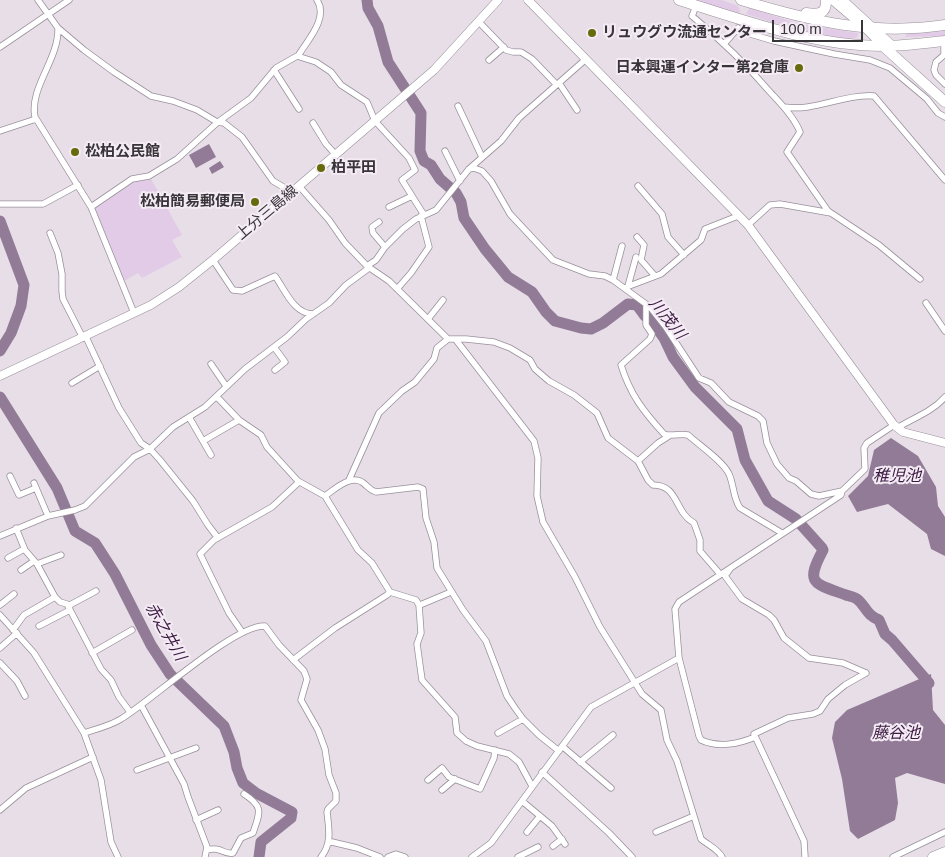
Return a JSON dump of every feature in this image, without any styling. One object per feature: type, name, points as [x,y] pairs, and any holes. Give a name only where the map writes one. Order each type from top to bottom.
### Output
[{"type":"highway","points":[[679,0],[742,20],[843,43],[888,46],[944,41]]},
{"type":"highway","points":[[746,1],[818,14],[824,10],[826,0]]},
{"type":"highway","points":[[746,1],[823,22],[870,28],[897,29],[945,25]]},
{"type":"highway","points":[[888,46],[945,97]]},
{"type":"highway","points":[[888,46],[945,102]]},
{"type":"highway","points":[[933,857],[945,852]]},
{"type":"main road","name":"上分三島線","points":[[0,376],[84,338],[165,297],[213,260],[434,70],[498,0]]},
{"type":"main road","points":[[528,0],[748,225],[895,426],[904,432],[945,443]]},
{"type":"main road","points":[[832,0],[870,28]]},
{"type":"main road","points":[[843,0],[888,46]]},
{"type":"street","points":[[38,0],[58,28],[114,72],[151,96],[173,101],[197,110],[218,122],[224,123],[242,137],[273,181],[285,188],[297,188],[329,220],[344,242],[368,267],[389,281],[448,339],[466,338],[494,342],[510,348],[530,360],[535,369],[549,381],[574,395],[597,413],[608,438],[638,461],[648,480],[653,485],[663,485],[668,488],[687,520],[694,523],[700,540],[700,551],[720,574]]},
{"type":"street","points":[[0,47],[69,0]]},
{"type":"street","points":[[91,207],[132,179],[149,176],[169,164],[218,122],[251,98],[274,70],[298,56],[318,23],[320,4],[317,0]]},
{"type":"street","points":[[696,6],[692,16],[725,44],[784,107],[798,126],[800,132],[787,152],[828,211],[879,245],[920,279]]},
{"type":"street","points":[[725,44],[737,30],[742,20]]},
{"type":"street","points":[[478,22],[504,47],[513,52],[521,52],[532,59],[557,84],[577,110]]},
{"type":"street","points":[[58,28],[54,52],[34,103],[36,119],[91,207],[134,313]]},
{"type":"street","points":[[737,30],[774,41],[870,60],[890,68],[927,99],[938,113],[945,117]]},
{"type":"street","points":[[944,41],[944,55],[936,62],[934,70],[936,75],[945,84]]},
{"type":"street","points":[[489,60],[504,47]]},
{"type":"street","points":[[298,56],[316,62],[331,72],[341,85],[366,102],[375,121],[414,166],[415,170],[402,180],[422,216],[429,247],[397,289]]},
{"type":"street","points":[[0,536],[48,516],[85,506],[134,457],[150,449],[173,427],[205,407],[244,369],[274,348],[314,314],[329,304],[346,285],[376,260],[385,247],[403,229],[422,216],[436,210],[469,169],[501,141],[520,118],[586,59]]},
{"type":"street","points":[[274,70],[299,109]]},
{"type":"street","points":[[784,107],[796,109],[849,98],[874,96],[945,180]]},
{"type":"street","points":[[458,106],[482,157]]},
{"type":"street","points":[[0,131],[36,119]]},
{"type":"street","points":[[313,123],[326,144],[336,155]]},
{"type":"street","points":[[445,150],[460,181]]},
{"type":"street","points":[[469,169],[474,168],[482,171],[491,181],[510,214],[553,260],[589,274],[606,276],[626,287],[646,304],[665,326],[699,378],[711,383],[729,402],[758,416],[763,421],[767,444],[777,464],[789,478],[796,481],[811,494],[819,496],[842,491]]},
{"type":"street","points":[[0,204],[43,204],[78,185]]},
{"type":"street","points":[[638,186],[662,214],[668,236],[684,255]]},
{"type":"street","points":[[389,207],[412,196]]},
{"type":"street","points":[[748,225],[773,204],[831,213]]},
{"type":"street","points":[[626,287],[661,274],[702,240],[705,229],[738,216]]},
{"type":"street","points":[[379,222],[372,227],[373,233],[385,247]]},
{"type":"street","points":[[50,233],[58,252],[62,274],[63,299],[100,366],[119,408],[141,443],[150,449],[193,501],[218,538]]},
{"type":"street","points":[[637,237],[644,245],[641,260],[655,276]]},
{"type":"street","points":[[613,280],[622,246]]},
{"type":"street","points":[[626,287],[636,257]]},
{"type":"street","points":[[213,260],[233,290],[242,291],[275,276],[296,307],[302,312],[314,314]]},
{"type":"street","points":[[428,319],[443,300]]},
{"type":"street","points":[[926,303],[945,331]]},
{"type":"street","points":[[646,304],[646,325],[652,334],[621,365],[627,384],[634,396],[664,434],[669,436]]},
{"type":"street","points":[[325,496],[349,480],[377,415],[402,391],[415,382],[434,359],[437,348],[448,339]]},
{"type":"street","points":[[456,340],[534,441],[538,458],[537,496],[543,522],[575,577],[600,627],[642,694],[662,710],[667,740],[677,761],[701,839],[710,847],[718,850],[722,857]]},
{"type":"street","points":[[274,348],[285,362],[275,370]]},
{"type":"street","points":[[211,364],[226,386]]},
{"type":"street","points":[[72,383],[78,377],[100,366]]},
{"type":"street","points":[[755,737],[744,742],[722,744],[701,740],[698,736],[679,658],[675,608],[679,602],[733,565],[841,495],[842,491],[860,476],[865,469],[864,448],[867,443],[895,426],[924,415],[945,397]]},
{"type":"street","points":[[215,398],[226,404],[239,420],[261,435],[268,447],[299,482],[325,496],[358,550],[372,563],[390,592],[416,600],[420,605],[421,633],[418,644],[424,683],[455,717],[456,730],[461,737],[477,746],[505,752],[518,762],[532,786]]},
{"type":"street","points":[[189,417],[211,455]]},
{"type":"street","points":[[203,442],[239,420]]},
{"type":"street","points":[[638,461],[669,436],[688,435],[729,473],[736,503],[740,508],[782,533]]},
{"type":"street","points":[[10,476],[20,495],[35,485],[48,516]]},
{"type":"street","points":[[349,480],[360,481],[370,490],[376,492],[418,487],[423,489],[426,518],[434,542],[435,565],[451,592],[486,641],[507,696],[523,719],[611,788]]},
{"type":"street","points":[[242,632],[229,613],[200,554],[218,538],[272,507],[299,482]]},
{"type":"street","points":[[16,528],[24,549],[36,563],[54,597],[60,602],[67,604],[101,669],[111,680],[119,697],[130,712]]},
{"type":"street","points":[[8,558],[24,549]]},
{"type":"street","points":[[21,570],[61,555]]},
{"type":"street","points":[[733,565],[726,576],[742,599],[769,615],[784,638],[794,647],[809,658],[843,663],[866,673],[845,685],[828,699],[820,711],[776,722],[754,734],[804,841],[805,857]]},
{"type":"street","points":[[39,626],[96,591]]},
{"type":"street","points":[[292,660],[335,628],[390,592]]},
{"type":"street","points":[[420,605],[451,592]]},
{"type":"street","points":[[0,604],[14,594]]},
{"type":"street","points":[[0,648],[15,632],[24,616],[54,597]]},
{"type":"street","points":[[0,615],[34,653],[84,733],[101,780],[111,842],[118,857]]},
{"type":"street","points":[[84,733],[116,722],[171,684],[212,651],[242,632],[258,626],[265,626],[278,645],[304,671],[308,679],[301,700],[318,730],[325,749],[329,775],[336,793],[336,801],[328,809],[329,843],[321,857]]},
{"type":"street","points":[[92,653],[132,630]]},
{"type":"street","points":[[472,857],[491,844],[591,707],[679,658]]},
{"type":"street","points":[[0,662],[17,681],[25,696]]},
{"type":"street","points":[[141,705],[184,784],[207,850],[205,857]]},
{"type":"street","points":[[498,733],[523,719]]},
{"type":"street","points":[[580,762],[613,735]]},
{"type":"street","points":[[137,770],[196,748]]},
{"type":"street","points":[[428,780],[442,768],[449,777],[480,788],[494,758],[495,750]]},
{"type":"street","points":[[0,810],[26,788],[93,757]]},
{"type":"street","points":[[542,772],[609,833],[632,857]]},
{"type":"street","points":[[442,790],[455,779]]},
{"type":"street","points":[[207,850],[214,848],[230,854],[233,853],[241,838],[253,833],[260,814],[258,805],[244,794]]},
{"type":"street","points":[[522,801],[552,826],[563,841],[553,846]]},
{"type":"street","points":[[196,820],[218,810]]},
{"type":"street","points":[[527,832],[540,816]]},
{"type":"street","points":[[656,832],[694,816]]},
{"type":"street","points":[[893,857],[945,832]]},
{"type":"street","points":[[329,843],[332,842],[357,848],[380,857]]},
{"type":"street","points":[[518,857],[538,846]]},
{"type":"street","points":[[388,857],[396,854],[405,857]]},
{"type":"shaded area","points":[[691,0],[722,0],[738,6],[739,15]]},
{"type":"shaded area","points":[[749,8],[800,24],[858,33],[858,36],[850,39],[803,32],[746,14]]},
{"type":"shaded area","points":[[945,29],[945,36],[905,37],[907,33]]},
{"type":"shaded area","points":[[150,177],[182,235],[172,240],[182,257],[142,278],[138,273],[124,281],[94,208],[131,182]]},
{"type":"water","points":[[209,144],[216,157],[196,168],[189,155]]},
{"type":"water","points":[[220,161],[224,167],[212,174],[209,168]]},
{"type":"water","name":"稚児池","points":[[891,438],[918,456],[936,487],[938,506],[945,517],[945,556],[931,549],[927,534],[888,504],[857,512],[848,496],[868,476],[874,450]]},
{"type":"water","name":"藤谷池","points":[[931,674],[933,710],[945,725],[945,784],[907,773],[895,778],[898,803],[895,820],[858,839],[850,831],[842,779],[832,738],[835,722],[847,710]]},
{"type":"waterway","name":"川茂川","points":[[367,0],[368,8],[378,26],[388,62],[421,113],[420,151],[424,161],[431,165],[440,179],[456,193],[461,202],[464,218],[485,249],[508,277],[532,292],[555,321],[581,328],[591,329],[603,323],[628,304],[637,305],[645,316],[649,317],[664,338],[673,357],[695,387],[737,429],[745,460],[768,501],[796,519],[822,548],[823,550],[814,570],[815,581],[826,588],[857,599],[871,616],[879,620],[885,634],[929,683]]},
{"type":"waterway","name":"赤之井川","points":[[0,221],[24,285],[21,306],[11,333],[0,351]]},
{"type":"waterway","name":"赤之井川","points":[[0,397],[57,488],[75,531],[95,543],[115,574],[151,645],[170,674],[224,726],[243,783],[256,793],[292,812],[291,818],[261,842],[259,857]]},
{"type":"place","name":"リュウグウ流通センター","points":[[592,33]]},
{"type":"place","name":"日本興運インター第2倉庫","points":[[799,68]]},
{"type":"place","name":"松柏公民館","points":[[75,152]]},
{"type":"place","name":"柏平田","points":[[321,168]]},
{"type":"place","name":"松柏簡易郵便局","points":[[255,202]]}]
